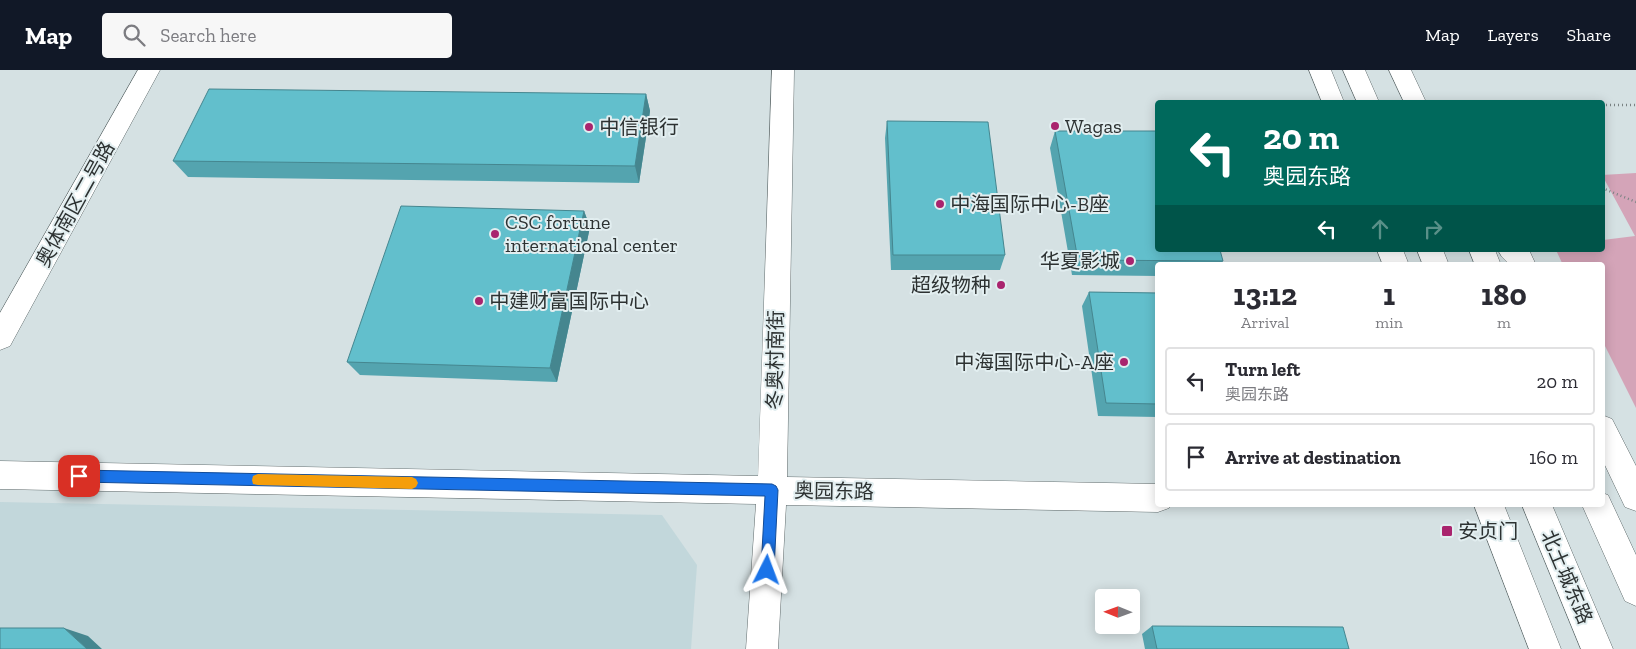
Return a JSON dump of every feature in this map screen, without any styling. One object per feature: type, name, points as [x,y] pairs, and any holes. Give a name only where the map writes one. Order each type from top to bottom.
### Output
[{"type":"street","name":"奥体南区二号路","points":[[0,338],[149,70]]},
{"type":"street","name":"冬奥村南街","points":[[762,649],[772,490],[782,70]]},
{"type":"street","points":[[1320,70],[1332,100]]},
{"type":"street","points":[[1354,70],[1367,100]]},
{"type":"street","points":[[1400,70],[1414,100]]},
{"type":"street","points":[[1514,252],[1519,256],[1522,262]]},
{"type":"street","points":[[1605,434],[1636,497]]},
{"type":"street","name":"奥园东路","points":[[0,475],[1155,498]]},
{"type":"street","points":[[1490,507],[1545,649]]},
{"type":"street","name":"北土城东路","points":[[1538,507],[1597,649]]},
{"type":"street","points":[[1598,507],[1636,590]]},
{"type":"path","points":[[1605,105],[1636,105]]},
{"type":"path","points":[[1605,189],[1636,202]]},
{"type":"shaded area","points":[[1636,173],[1636,408],[1605,346],[1605,262],[1562,262],[1557,252],[1605,252],[1605,240],[1635,236],[1605,181],[1605,175]]},
{"type":"shaded area","points":[[0,502],[662,515],[697,565],[691,649],[0,649]]},
{"type":"building","points":[[209,89],[646,94],[635,166],[173,161]]},
{"type":"building","name":"中海国际中心-B座","points":[[887,121],[988,122],[1005,255],[893,255]]},
{"type":"building","points":[[1055,131],[1155,131],[1155,252],[1221,252],[1223,261],[1078,260]]},
{"type":"building","name":"中建财富国际中心","points":[[401,206],[584,211],[550,368],[347,362]]},
{"type":"building","name":"中海国际中心-A座","points":[[1089,292],[1155,293],[1155,404],[1106,403]]},
{"type":"building","points":[[1152,626],[1343,627],[1349,649],[1157,649]]},
{"type":"building","points":[[0,628],[64,628],[87,649],[0,649]]},
{"type":"slow traffic","points":[[258,480],[412,483]]},
{"type":"place","name":"Wagas","points":[[1055,126]]},
{"type":"place","name":"中信银行","points":[[589,127]]},
{"type":"place","name":"中海国际中心-B座","points":[[940,204]]},
{"type":"place","name":"CSC fortune international center","points":[[495,234]]},
{"type":"place","name":"华夏影城","points":[[1130,261]]},
{"type":"place","name":"超级物种","points":[[1001,285]]},
{"type":"place","name":"中建财富国际中心","points":[[479,301]]},
{"type":"place","name":"中海国际中心-A座","points":[[1124,362]]},
{"type":"place","name":"安贞门","points":[[1447,531]]},
{"type":"route","points":[[79,476],[772,490],[767,570]]}]
